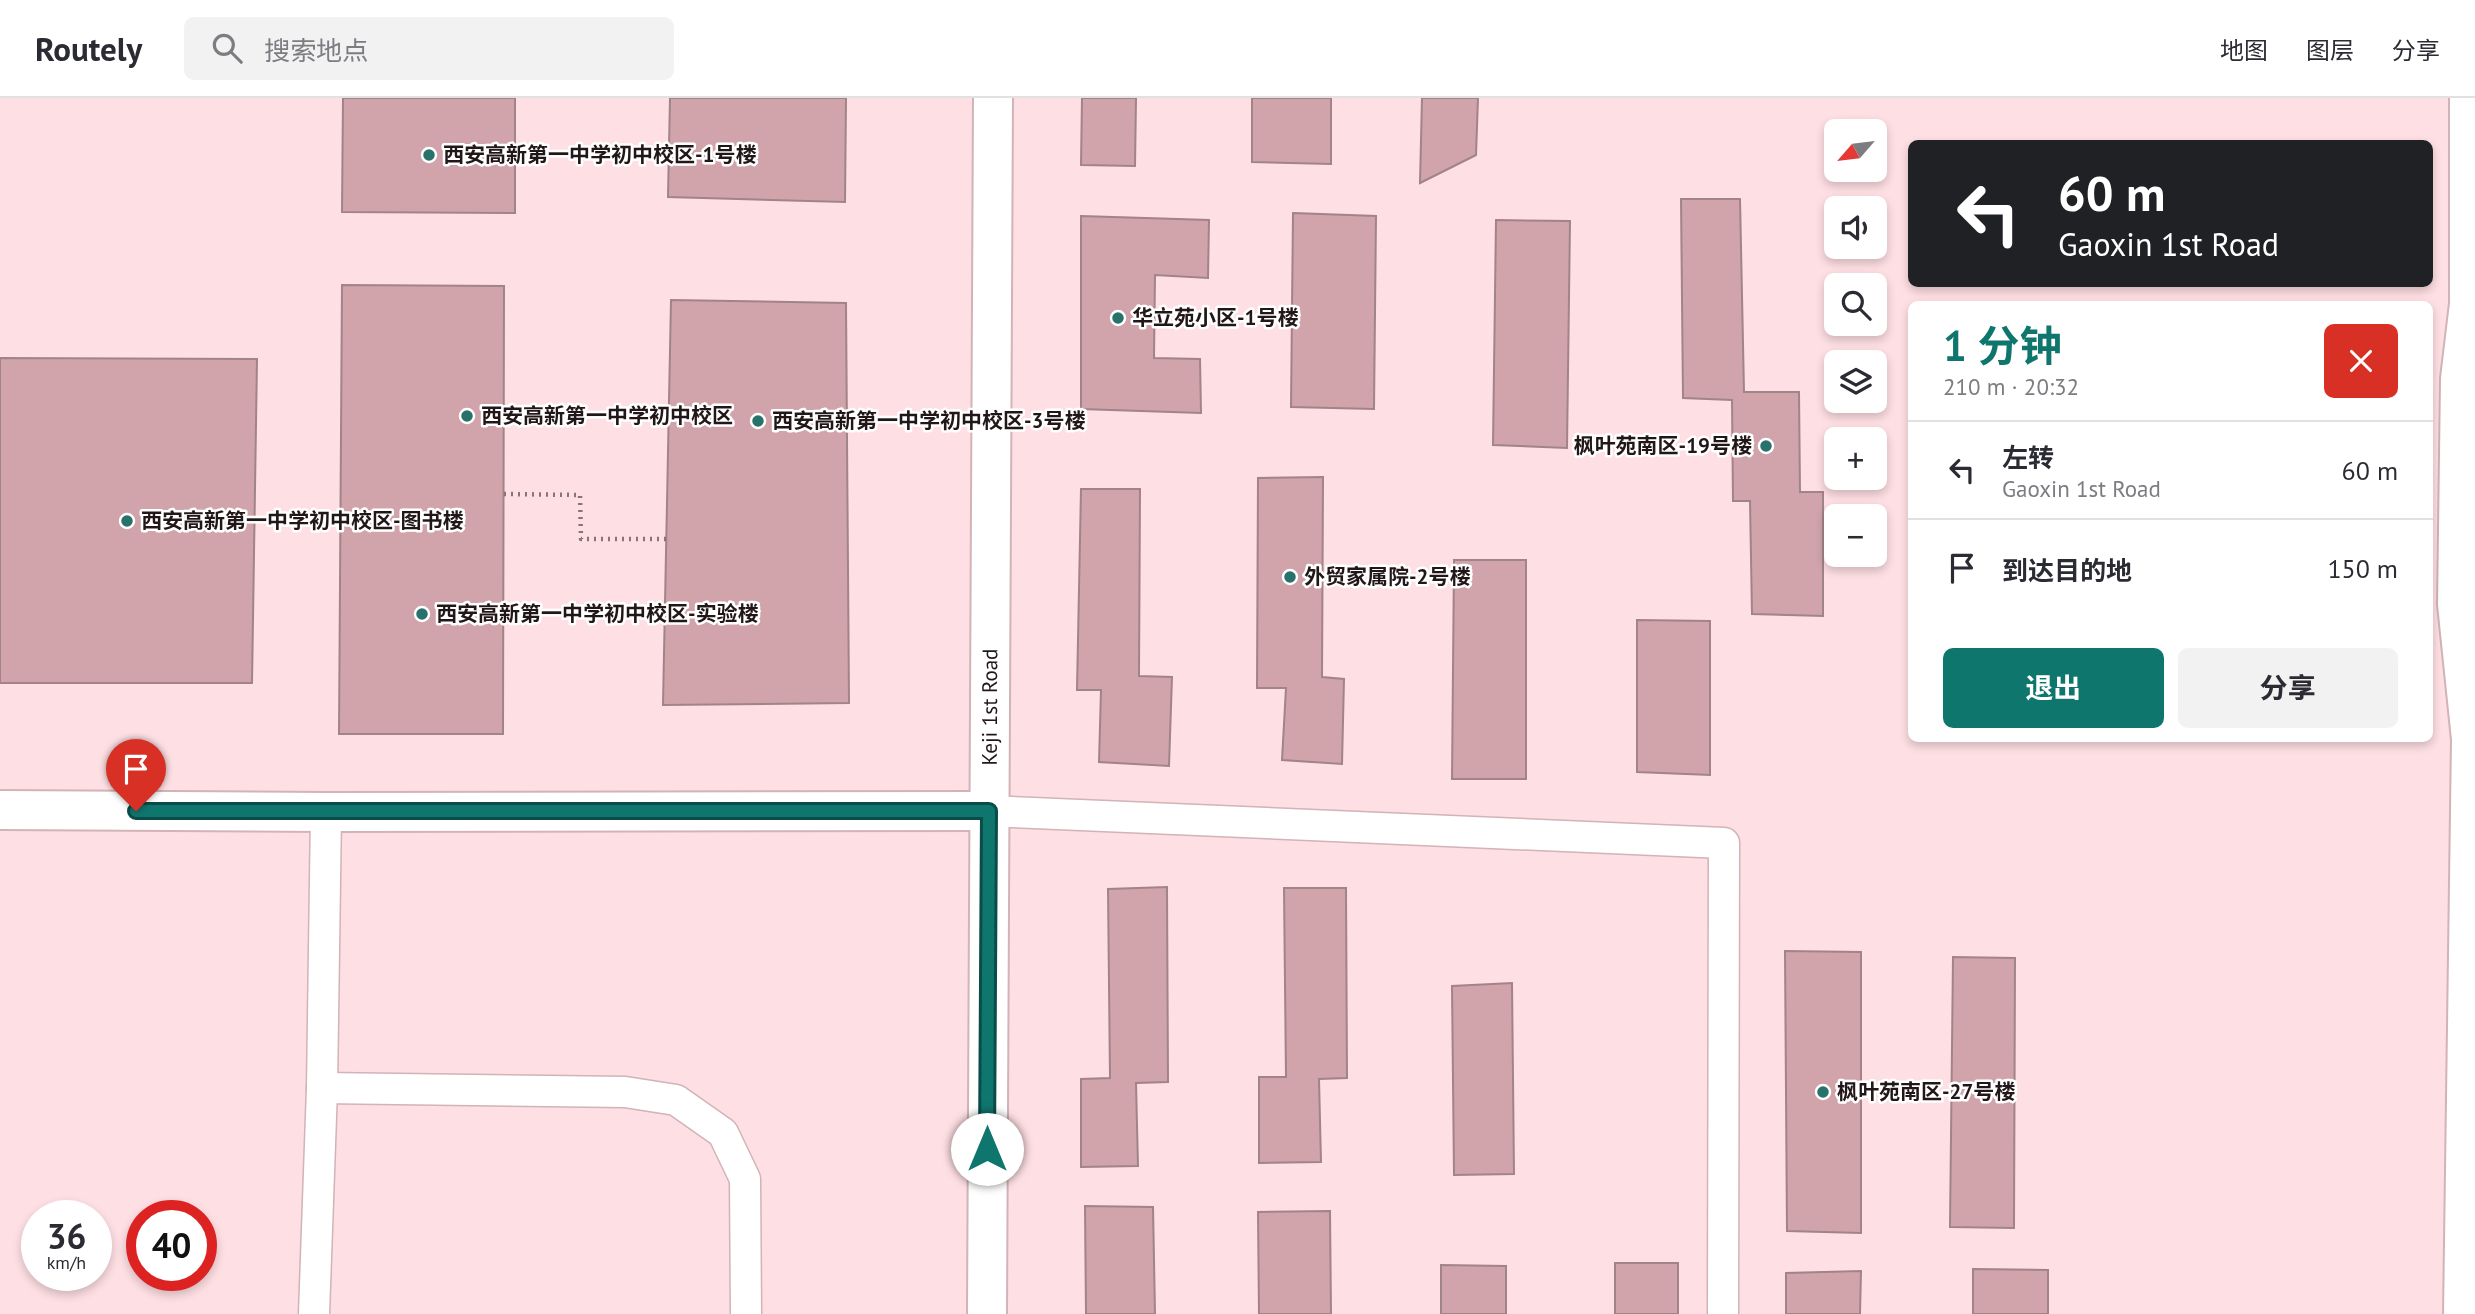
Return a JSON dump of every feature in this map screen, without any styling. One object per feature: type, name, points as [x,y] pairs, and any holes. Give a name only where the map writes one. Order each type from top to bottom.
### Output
[{"type":"street","name":"Keji 1st Road","points":[[987,1314],[993,98]]},
{"type":"street","points":[[2463,1314],[2473,796],[2471,739],[2457,604],[2460,379],[2469,304],[2469,98]]},
{"type":"street","points":[[0,810],[989,811],[1724,843],[1723,1314]]},
{"type":"street","points":[[314,1314],[322,1088],[326,812]]},
{"type":"street","points":[[322,1088],[625,1092],[676,1100],[723,1133],[745,1179],[746,1314]]},
{"type":"path","points":[[504,494],[580,495],[581,539],[666,539]]},
{"type":"building","name":"西安高新第一中学初中校区-1号楼","points":[[343,98],[515,98],[515,213],[342,212]]},
{"type":"building","points":[[670,98],[846,98],[845,202],[668,197]]},
{"type":"building","points":[[1082,98],[1136,98],[1135,166],[1081,165]]},
{"type":"building","points":[[1252,98],[1331,98],[1331,164],[1252,162]]},
{"type":"building","points":[[1422,98],[1478,98],[1476,155],[1420,183]]},
{"type":"building","name":"枫叶苑南区-19号楼","points":[[1681,199],[1740,199],[1744,392],[1799,392],[1800,492],[1823,492],[1823,616],[1752,614],[1750,501],[1733,501],[1732,400],[1683,398]]},
{"type":"building","points":[[1293,213],[1376,216],[1374,409],[1291,407]]},
{"type":"building","name":"华立苑小区-1号楼","points":[[1081,216],[1209,220],[1208,278],[1155,275],[1154,358],[1200,359],[1201,413],[1081,409]]},
{"type":"building","points":[[1496,220],[1570,221],[1567,448],[1493,445]]},
{"type":"building","name":"西安高新第一中学初中校区-实验楼","points":[[342,285],[504,286],[503,734],[339,734]]},
{"type":"building","name":"西安高新第一中学初中校区-3号楼","points":[[671,300],[846,303],[849,703],[663,705]]},
{"type":"building","name":"西安高新第一中学初中校区-图书楼","points":[[0,358],[257,359],[252,683],[0,683]]},
{"type":"building","name":"外贸家属院-2号楼","points":[[1323,477],[1322,677],[1344,679],[1342,764],[1282,760],[1286,688],[1257,688],[1258,478]]},
{"type":"building","points":[[1081,489],[1140,489],[1139,676],[1172,677],[1169,766],[1099,762],[1101,690],[1077,690]]},
{"type":"building","points":[[1454,560],[1526,560],[1526,779],[1452,779]]},
{"type":"building","points":[[1637,620],[1710,621],[1710,775],[1637,772]]},
{"type":"building","points":[[1167,887],[1168,1082],[1136,1083],[1138,1166],[1081,1167],[1081,1079],[1110,1078],[1108,889]]},
{"type":"building","points":[[1284,888],[1346,888],[1347,1078],[1319,1079],[1321,1162],[1259,1163],[1259,1077],[1286,1077]]},
{"type":"building","name":"枫叶苑南区-27号楼","points":[[1785,951],[1861,952],[1861,1233],[1787,1231]]},
{"type":"building","points":[[1953,957],[2015,958],[2014,1228],[1950,1227]]},
{"type":"building","points":[[1512,983],[1514,1174],[1454,1175],[1452,986]]},
{"type":"building","points":[[1085,1206],[1153,1207],[1155,1314],[1086,1314]]},
{"type":"building","points":[[1330,1211],[1331,1314],[1259,1314],[1258,1212]]},
{"type":"building","points":[[1615,1263],[1678,1263],[1678,1314],[1615,1314]]},
{"type":"building","points":[[1441,1265],[1506,1266],[1506,1314],[1441,1314]]},
{"type":"building","points":[[1973,1269],[2048,1270],[2048,1314],[1973,1314]]},
{"type":"building","points":[[1861,1271],[1860,1314],[1786,1314],[1786,1273]]},
{"type":"place","name":"西安高新第一中学初中校区-1号楼","points":[[429,155]]},
{"type":"place","name":"华立苑小区-1号楼","points":[[1118,318]]},
{"type":"place","name":"西安高新第一中学初中校区","points":[[467,416]]},
{"type":"place","name":"西安高新第一中学初中校区-3号楼","points":[[758,421]]},
{"type":"place","name":"枫叶苑南区-19号楼","points":[[1766,446]]},
{"type":"place","name":"西安高新第一中学初中校区-图书楼","points":[[127,521]]},
{"type":"place","name":"外贸家属院-2号楼","points":[[1290,577]]},
{"type":"place","name":"西安高新第一中学初中校区-实验楼","points":[[422,614]]},
{"type":"place","name":"枫叶苑南区-27号楼","points":[[1823,1092]]},
{"type":"route","points":[[136,811],[989,811],[987,1149]]}]
